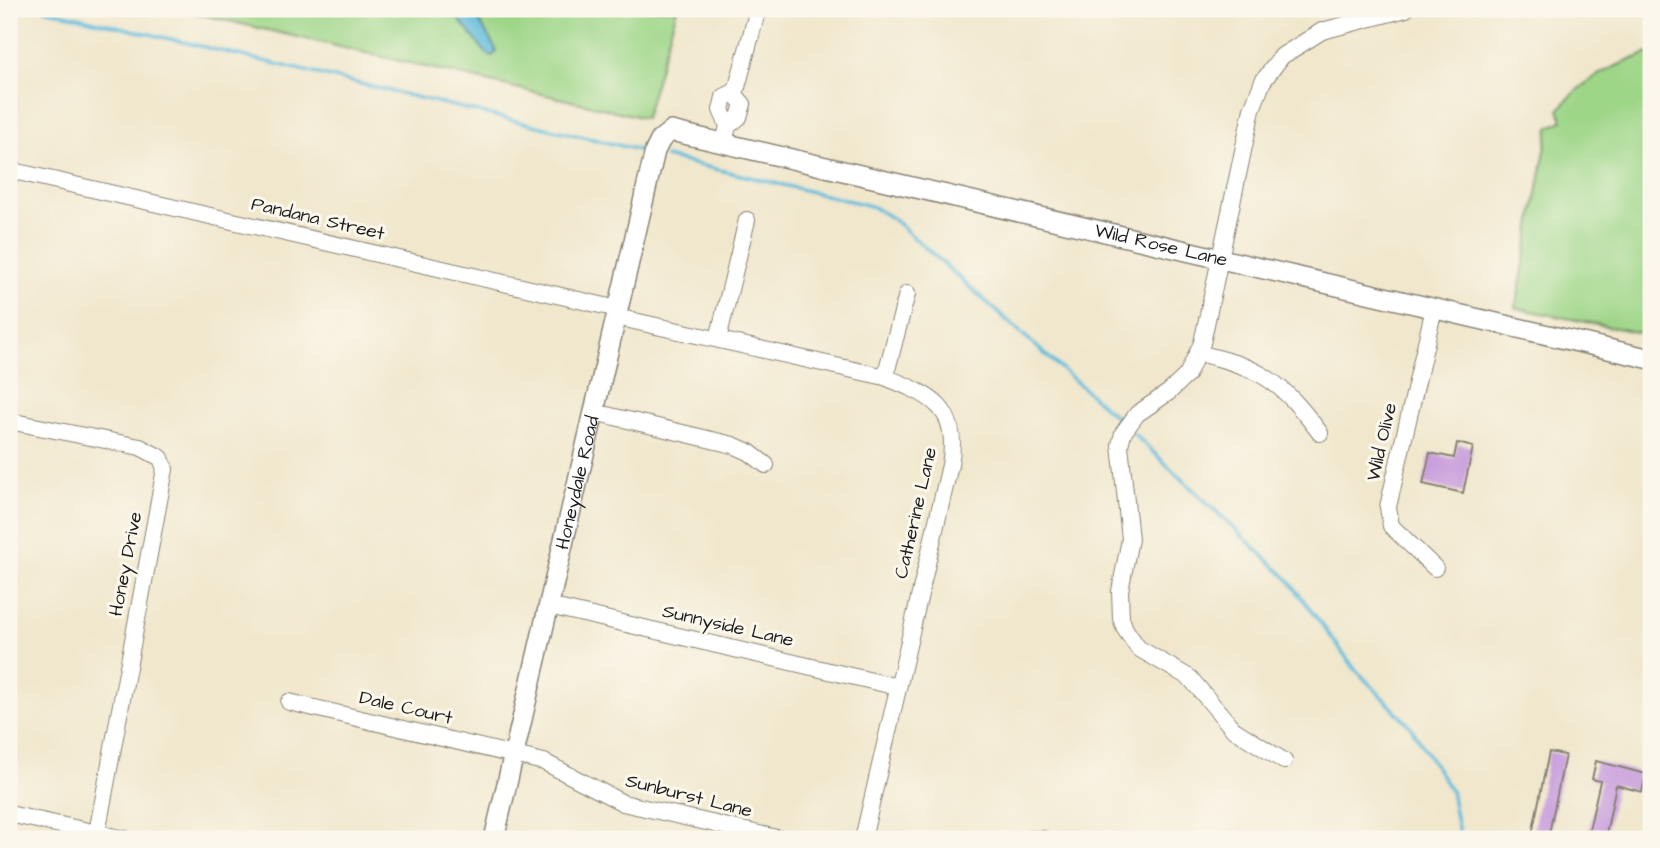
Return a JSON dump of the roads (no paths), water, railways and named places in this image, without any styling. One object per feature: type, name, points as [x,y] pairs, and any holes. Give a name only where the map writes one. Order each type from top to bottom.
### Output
[{"type":"street","points":[[726,135],[739,117],[743,104],[734,94],[758,9]]},
{"type":"street","points":[[1284,761],[1233,729],[1190,678],[1138,648],[1125,629],[1121,618],[1120,591],[1130,539],[1120,445],[1122,433],[1137,414],[1179,384],[1187,375],[1197,354],[1252,109],[1272,68],[1282,55],[1322,31],[1406,9]]},
{"type":"street","name":"Wild Rose Lane","points":[[671,131],[726,135],[1219,258],[1651,359]]},
{"type":"street","name":"Honeydale Road","points":[[494,839],[655,151],[661,139],[671,131]]},
{"type":"street","name":"Pandana Street","points":[[9,170],[617,313]]},
{"type":"street","points":[[718,339],[747,220]]},
{"type":"street","points":[[885,377],[907,294]]},
{"type":"street","name":"Wild Olive","points":[[1434,308],[1388,507],[1391,526],[1435,568]]},
{"type":"street","name":"Catherine Lane","points":[[617,313],[885,377],[922,392],[951,422],[954,435],[950,464],[863,839]]},
{"type":"street","points":[[1197,354],[1259,371],[1292,397],[1320,433]]},
{"type":"street","points":[[594,412],[733,445],[749,452],[766,465]]},
{"type":"street","name":"Honey Drive","points":[[9,421],[140,447],[161,458],[165,469],[97,833]]},
{"type":"street","name":"Sunnyside Lane","points":[[549,606],[898,687]]},
{"type":"street","name":"Dale Court","points":[[289,702],[514,754]]},
{"type":"street","name":"Sunburst Lane","points":[[514,754],[544,762],[623,803],[780,839]]},
{"type":"street","points":[[9,814],[125,839]]},
{"type":"street","points":[[1029,839],[1044,839]]},
{"type":"water","points":[[450,9],[472,9],[497,51],[492,56],[487,54]]},
{"type":"waterway","points":[[44,9],[643,151]]},
{"type":"waterway","points":[[665,157],[871,206],[892,218],[1118,419]]},
{"type":"waterway","points":[[1134,434],[1287,578],[1355,669],[1410,726],[1451,791],[1460,839]]}]
